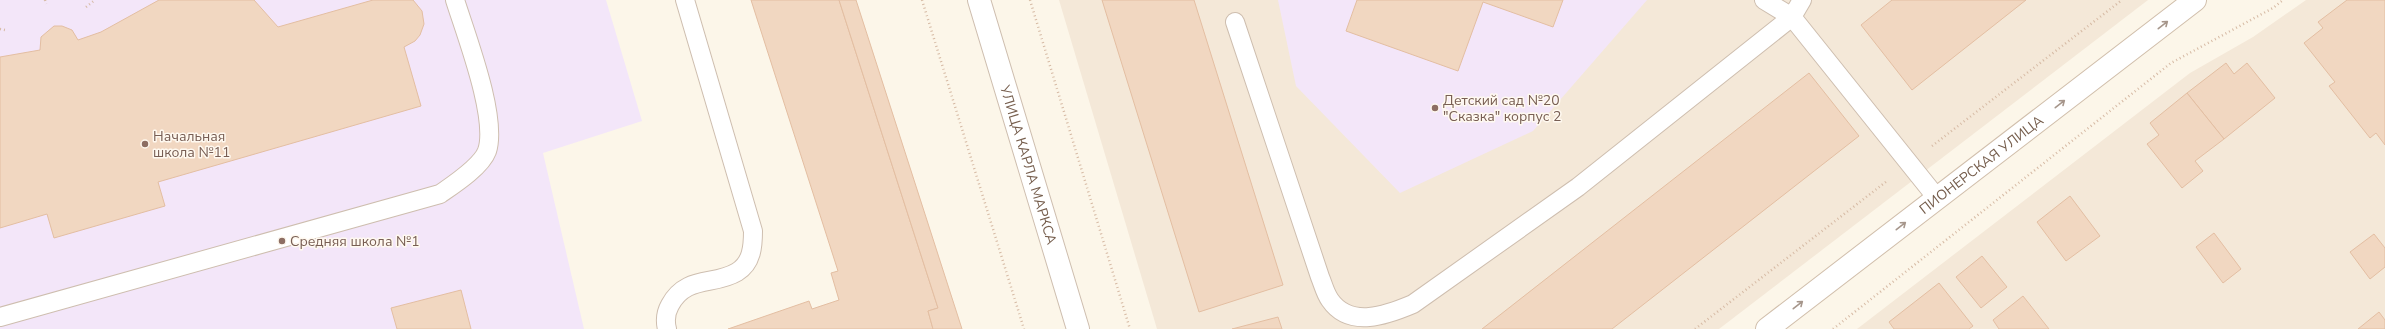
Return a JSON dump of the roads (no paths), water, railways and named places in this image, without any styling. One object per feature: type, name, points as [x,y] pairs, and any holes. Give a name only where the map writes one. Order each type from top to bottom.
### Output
[{"type":"street","name":"УЛИЦА КАРЛА МАРКСА","points":[[979,0],[1078,329]]},
{"type":"street","name":"ПИОНЕРСКАЯ УЛИЦА","points":[[1767,329],[2195,0]]},
{"type":"lane","points":[[0,317],[440,194],[467,175],[486,152],[489,112],[455,0]]},
{"type":"lane","points":[[667,329],[667,310],[675,295],[688,286],[737,272],[746,263],[753,249],[753,231],[684,0]]},
{"type":"lane","points":[[1764,0],[1792,17],[1937,198]]},
{"type":"lane","points":[[1235,22],[1320,277],[1330,300],[1345,313],[1361,318],[1384,316],[1413,304],[1578,187],[1792,17],[1802,0]]},
{"type":"place","name":"Детский сад №20 \"Сказка\" корпус 2","points":[[1435,108]]},
{"type":"place","name":"Начальная школа №11","points":[[145,144]]},
{"type":"place","name":"Средняя школа №1","points":[[282,241]]}]
